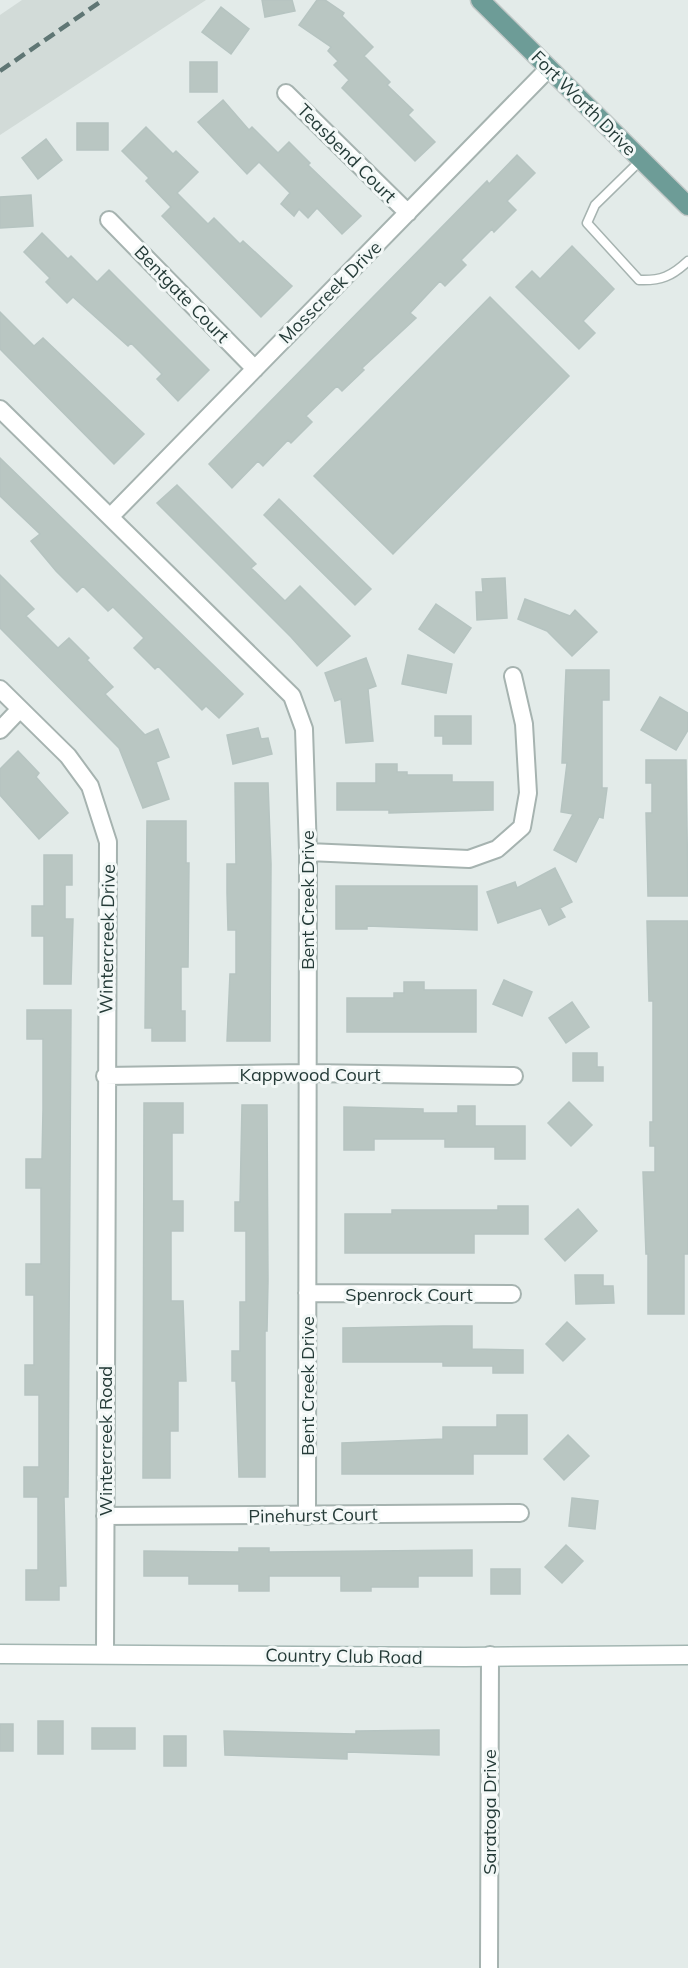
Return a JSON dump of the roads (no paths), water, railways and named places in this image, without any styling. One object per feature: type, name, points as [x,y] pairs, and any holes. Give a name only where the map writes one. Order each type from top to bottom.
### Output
[{"type":"main road","name":"Fort Worth Drive","points":[[480,0],[688,206]]},
{"type":"main road","name":"Country Club Road","points":[[0,1654],[688,1655]]},
{"type":"street","name":"Mosscreek Drive","points":[[111,516],[549,68]]},
{"type":"street","name":"Teasbend Court","points":[[286,93],[408,213]]},
{"type":"street","name":"Bentgate Court","points":[[109,220],[255,369]]},
{"type":"street","name":"Bent Creek Drive","points":[[0,409],[292,696],[304,729],[308,852],[307,1516]]},
{"type":"street","points":[[308,852],[469,859],[497,849],[522,827],[528,793],[524,724],[513,676]]},
{"type":"street","name":"Wintercreek Drive","points":[[0,689],[68,756],[90,786],[108,842],[105,1228]]},
{"type":"street","points":[[0,730],[20,709]]},
{"type":"street","name":"Kappwood Court","points":[[105,1076],[307,1073],[514,1076]]},
{"type":"street","name":"Wintercreek Road","points":[[105,1228],[105,1653]]},
{"type":"street","name":"Spenrock Court","points":[[307,1293],[512,1294]]},
{"type":"street","name":"Pinehurst Court","points":[[105,1516],[520,1513]]},
{"type":"street","name":"Saratoga Drive","points":[[489,1968],[490,1655]]},
{"type":"lane","points":[[641,160],[595,205],[587,223],[639,280],[656,281],[673,275],[688,261]]},
{"type":"railway","points":[[0,71],[103,0]]}]
